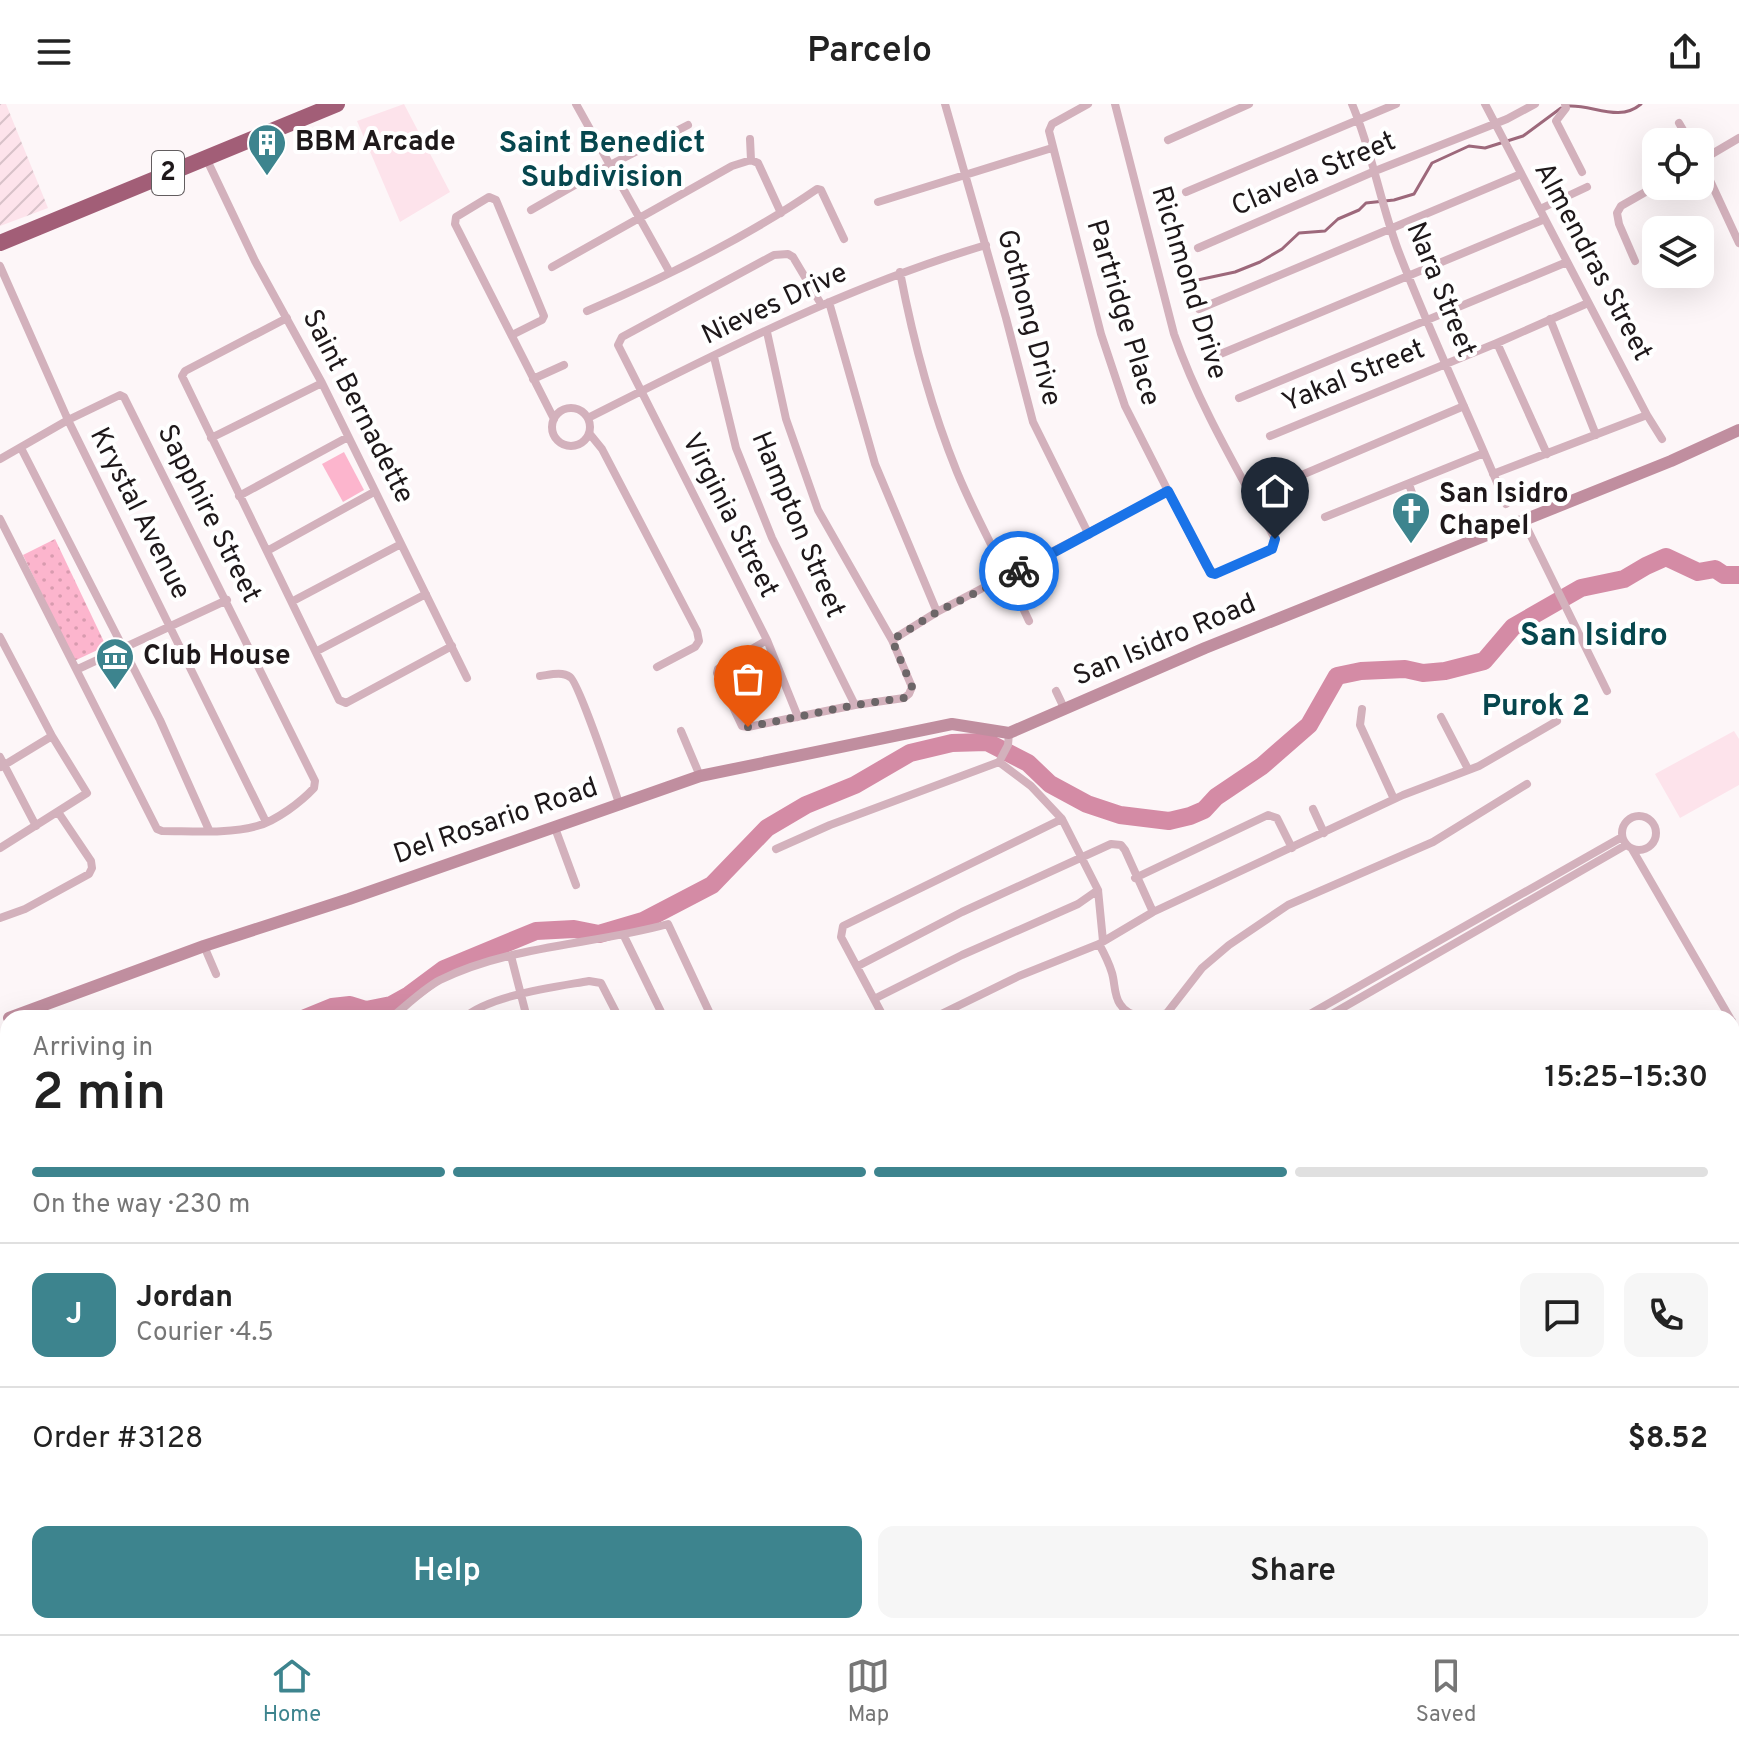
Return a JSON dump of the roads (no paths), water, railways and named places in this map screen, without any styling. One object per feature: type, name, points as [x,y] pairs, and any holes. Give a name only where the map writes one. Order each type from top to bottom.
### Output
[{"type":"highway","name":"2","points":[[0,243],[337,104]]},
{"type":"main road","name":"San Isidro Road","points":[[1009,739],[1065,710],[1205,648],[1671,461],[1739,430]]},
{"type":"main road","name":"Del Rosario Road","points":[[31,1010],[204,946],[349,899],[700,776],[952,724],[1009,739]]},
{"type":"street","points":[[576,104],[669,271]]},
{"type":"street","name":"Gothong Drive","points":[[945,104],[1033,422],[1089,535]]},
{"type":"street","name":"Partridge Place","points":[[1088,104],[1052,124],[1049,131],[1101,334],[1125,406],[1211,573],[1225,569]]},
{"type":"street","name":"Richmond Drive","points":[[1115,104],[1185,366],[1275,539],[1272,549],[1225,569]]},
{"type":"street","points":[[1168,140],[1249,104]]},
{"type":"street","name":"Nara Street","points":[[1352,104],[1408,277],[1506,504]]},
{"type":"street","points":[[1186,192],[1396,104]]},
{"type":"street","name":"Almendras Street","points":[[1485,104],[1662,439]]},
{"type":"street","name":"Clavela Street","points":[[1198,248],[1375,171],[1497,127],[1535,104]]},
{"type":"street","points":[[1566,106],[1556,121],[1582,172]]},
{"type":"street","points":[[1679,123],[1682,128]]},
{"type":"street","points":[[531,210],[688,125]]},
{"type":"street","points":[[1714,152],[1739,138]]},
{"type":"street","points":[[750,139],[751,160]]},
{"type":"street","points":[[878,202],[1052,148]]},
{"type":"street","name":"Saint Bernadette","points":[[206,158],[255,261],[322,383],[467,678]]},
{"type":"street","points":[[552,267],[732,166],[751,160],[758,163],[781,213]]},
{"type":"street","points":[[1199,309],[1521,174]]},
{"type":"street","points":[[1540,209],[1587,187]]},
{"type":"street","points":[[587,311],[645,286],[781,213],[817,189],[821,190],[844,239]]},
{"type":"street","points":[[1714,190],[1739,243]]},
{"type":"street","points":[[1635,261],[1617,213],[1621,206],[1642,194]]},
{"type":"street","points":[[512,335],[542,320],[544,316],[496,200],[489,197],[456,217],[455,224],[554,419],[555,437],[564,445],[577,445],[587,438],[588,418]]},
{"type":"street","points":[[1218,355],[1545,219]]},
{"type":"street","name":"Nieves Drive","points":[[554,419],[568,408],[580,410],[588,418],[825,303],[900,272],[986,245]]},
{"type":"street","name":"Virginia Street","points":[[798,717],[767,640],[618,345],[622,337],[774,255],[788,254],[793,257],[825,303]]},
{"type":"street","points":[[1239,398],[1567,262]]},
{"type":"street","name":"Krystal Avenue","points":[[0,266],[68,420],[266,822]]},
{"type":"street","points":[[900,272],[918,352],[943,438],[1029,621]]},
{"type":"street","points":[[825,303],[875,464],[937,612]]},
{"type":"street","name":"Yakal Street","points":[[1270,436],[1588,303]]},
{"type":"street","points":[[287,318],[185,371],[182,376],[339,700],[346,703],[452,646]]},
{"type":"street","points":[[1550,319],[1596,435]]},
{"type":"street","points":[[767,332],[786,419],[818,510],[892,640],[911,691],[904,698],[742,726],[717,673],[724,665],[767,640]]},
{"type":"street","points":[[1497,343],[1547,454]]},
{"type":"street","name":"Hampton Street","points":[[714,357],[736,448],[772,538],[855,705]]},
{"type":"street","points":[[533,379],[564,365]]},
{"type":"street","points":[[211,438],[322,383]]},
{"type":"street","name":"Sapphire Street","points":[[68,420],[120,395],[124,397],[227,600],[315,781],[310,792],[266,822]]},
{"type":"street","points":[[1290,480],[1464,406]]},
{"type":"street","points":[[1493,474],[1647,415]]},
{"type":"street","points":[[0,459],[68,420]]},
{"type":"street","points":[[589,433],[602,449],[697,631],[699,641],[695,647],[657,667]]},
{"type":"street","points":[[239,496],[348,437]]},
{"type":"street","points":[[21,448],[160,720],[209,830]]},
{"type":"street","points":[[1325,517],[1484,453]]},
{"type":"street","points":[[1409,484],[1420,517]]},
{"type":"street","points":[[892,640],[937,612],[1168,491]]},
{"type":"street","points":[[267,551],[374,492]]},
{"type":"street","points":[[0,519],[155,826],[162,831],[240,829],[266,822]]},
{"type":"street","points":[[1523,520],[1607,691]]},
{"type":"street","points":[[293,601],[401,544]]},
{"type":"street","points":[[317,651],[426,594]]},
{"type":"street","points":[[78,669],[227,600]]},
{"type":"street","points":[[0,637],[52,736],[87,790],[85,796],[0,848]]},
{"type":"street","points":[[540,676],[557,673],[570,676],[577,683],[620,806]]},
{"type":"street","points":[[1056,691],[1065,710]]},
{"type":"street","points":[[1362,709],[1360,725],[1394,799]]},
{"type":"street","points":[[1441,717],[1468,769]]},
{"type":"street","points":[[949,1010],[1019,976],[1101,942],[1153,912],[1394,799],[1500,754],[1557,721]]},
{"type":"street","points":[[681,731],[700,776]]},
{"type":"street","points":[[36,826],[1,763],[52,736]]},
{"type":"street","points":[[776,849],[1000,760],[1009,739]]},
{"type":"street","points":[[1000,760],[1031,786],[1062,819],[1083,857],[1098,890],[1101,942],[1112,973],[1119,1010]]},
{"type":"street","points":[[1170,1010],[1202,968],[1229,945],[1288,905],[1433,842],[1527,784]]},
{"type":"street","points":[[1313,809],[1324,833]]},
{"type":"street","points":[[0,918],[25,909],[89,874],[91,861],[58,812]]},
{"type":"street","points":[[1135,878],[1268,815],[1277,818],[1292,848]]},
{"type":"street","points":[[880,1010],[841,937],[843,926],[1062,819]]},
{"type":"street","points":[[555,828],[576,885]]},
{"type":"street","points":[[858,966],[962,912],[1111,844],[1121,845],[1153,912]]},
{"type":"street","points":[[1318,1010],[1627,844]]},
{"type":"street","points":[[1339,1010],[1627,844]]},
{"type":"street","points":[[1627,844],[1725,1010]]},
{"type":"street","points":[[874,999],[962,955],[1078,904],[1098,890]]},
{"type":"street","points":[[401,1010],[437,981],[511,956],[535,949],[624,936],[668,924],[708,1010]]},
{"type":"street","points":[[624,936],[660,1010]]},
{"type":"street","points":[[204,946],[216,974]]},
{"type":"street","points":[[511,956],[525,1010]]},
{"type":"street","points":[[477,1010],[522,995],[589,981],[601,983],[615,1010]]},
{"type":"street","points":[[1119,1003],[1128,1010]]},
{"type":"waterway","points":[[1568,106],[1624,112],[1641,104]]},
{"type":"waterway","points":[[1193,281],[1235,272],[1260,262],[1282,249],[1299,233],[1325,231],[1338,219],[1359,210],[1366,203],[1414,194],[1432,163],[1469,146],[1485,148],[1523,136],[1561,108]]},
{"type":"waterway","points":[[366,1010],[391,1005],[444,969],[536,931],[574,929],[599,934],[643,921],[712,885],[767,828],[806,805],[855,785],[910,753],[952,743],[987,742],[1028,763],[1050,784],[1087,804],[1120,815],[1169,821],[1204,810],[1216,797],[1262,766],[1309,725],[1337,676],[1361,671],[1445,671],[1484,661],[1513,627],[1581,588],[1624,579],[1666,557],[1698,572],[1715,569],[1724,575],[1739,575]]},
{"type":"waterway","points":[[325,1010],[350,1005],[366,1010]]},
{"type":"place","name":"BBM Arcade","points":[[267,177]]},
{"type":"place","name":"San Isidro Chapel","points":[[1411,545]]},
{"type":"place","name":"Club House","points":[[115,691]]},
{"type":"district","name":"Saint Benedict Subdivision","points":[[602,161]]},
{"type":"district","name":"San Isidro","points":[[1594,637]]},
{"type":"district","name":"Purok 2","points":[[1536,707]]}]
